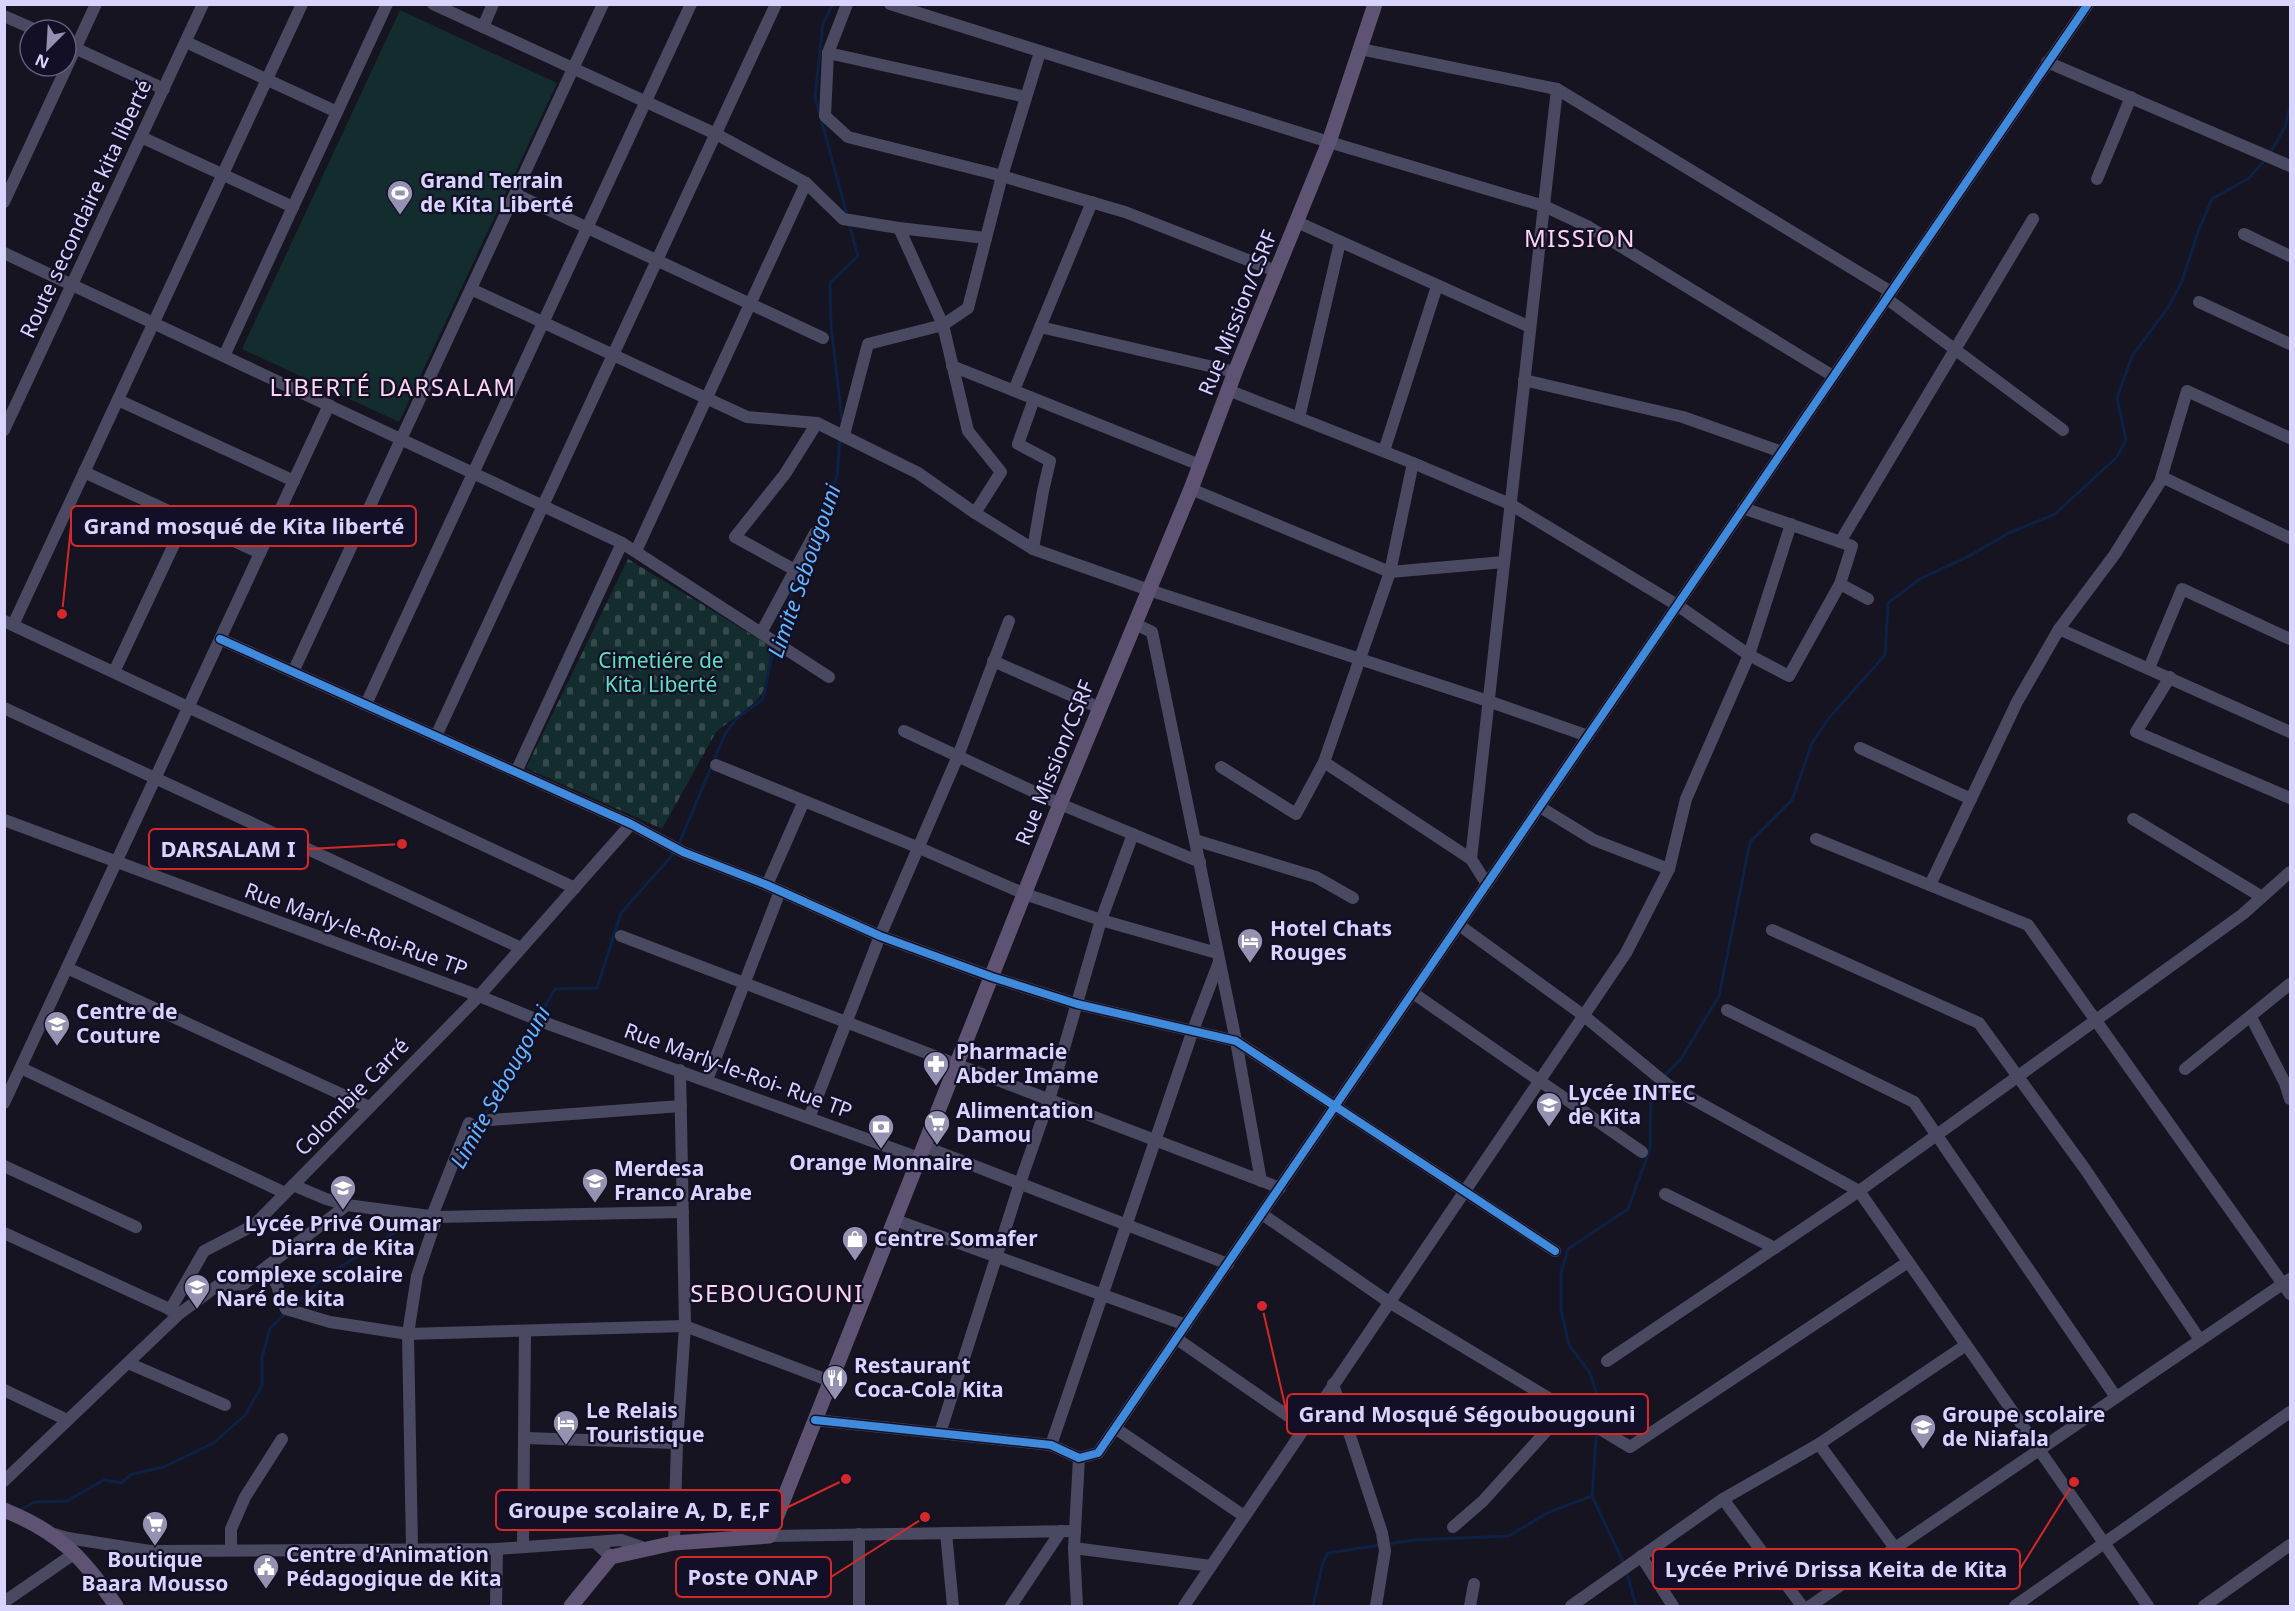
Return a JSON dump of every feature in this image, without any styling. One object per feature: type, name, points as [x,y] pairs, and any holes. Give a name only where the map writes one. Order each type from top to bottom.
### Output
[{"type":"main road","name":"Rue Mission/CSRF","points":[[769,1536],[1060,804],[1191,489],[1235,372],[1329,142],[1375,4]]},
{"type":"main road","points":[[4,1510],[30,1520],[53,1534],[96,1576],[116,1606]]},
{"type":"main road","points":[[571,1606],[611,1557],[674,1543],[769,1536]]},
{"type":"street","points":[[78,34],[96,4]]},
{"type":"street","name":"Route secondaire kita liberté","points":[[4,430],[203,4]]},
{"type":"street","points":[[302,4],[84,472],[9,623],[575,888]]},
{"type":"street","points":[[224,356],[387,4]]},
{"type":"street","points":[[433,4],[716,134],[806,183],[843,219],[986,238]]},
{"type":"street","points":[[483,27],[493,4]]},
{"type":"street","points":[[293,672],[603,4]]},
{"type":"street","points":[[366,704],[691,4]]},
{"type":"street","points":[[436,736],[776,4]]},
{"type":"street","points":[[847,4],[828,53],[825,116],[848,137],[1002,176],[1125,212],[1276,271]]},
{"type":"street","points":[[890,4],[1329,142],[1544,206],[1589,227],[1833,376]]},
{"type":"street","points":[[814,1420],[1051,1445],[1079,1458],[1098,1453],[2088,4]]},
{"type":"street","points":[[4,15],[18,22]]},
{"type":"street","points":[[186,42],[337,112]]},
{"type":"street","points":[[78,49],[164,89]]},
{"type":"street","points":[[1360,49],[1557,89],[1888,295],[1955,350],[2063,430]]},
{"type":"street","points":[[844,435],[868,344],[943,325],[968,309],[1002,176],[1040,52]]},
{"type":"street","points":[[828,53],[1026,96]]},
{"type":"street","points":[[2047,62],[2286,163]]},
{"type":"street","points":[[4,202],[57,78]]},
{"type":"street","points":[[1471,859],[1557,89]]},
{"type":"street","points":[[2097,179],[2131,97]]},
{"type":"street","points":[[141,137],[293,207]]},
{"type":"street","points":[[636,551],[806,183]]},
{"type":"street","points":[[515,194],[824,338]]},
{"type":"street","points":[[1014,390],[1092,202]]},
{"type":"street","points":[[1840,542],[2033,219]]},
{"type":"street","points":[[1297,222],[1530,327]]},
{"type":"street","points":[[899,228],[943,325],[968,431],[1000,472],[975,513]]},
{"type":"street","points":[[2244,234],[2290,256]]},
{"type":"street","points":[[1299,418],[1340,242]]},
{"type":"street","points":[[4,253],[622,543],[829,677]]},
{"type":"street","points":[[1384,451],[1437,286]]},
{"type":"street","points":[[471,289],[747,417],[817,423],[844,435],[918,473],[975,513],[1034,549],[1149,590],[1588,736]]},
{"type":"street","points":[[2199,302],[2290,344]]},
{"type":"street","points":[[1040,327],[1235,372]]},
{"type":"street","points":[[952,366],[1200,465]]},
{"type":"street","points":[[1524,380],[1683,417],[1782,452]]},
{"type":"street","points":[[1228,390],[1384,451],[1510,504],[1677,605],[1749,655],[1789,676],[1840,585],[1852,546],[1743,508]]},
{"type":"street","points":[[1930,885],[2018,702],[2059,629],[2115,554],[2162,477],[2187,391],[2290,438]]},
{"type":"street","points":[[1034,399],[1017,444],[1050,461],[1034,549]]},
{"type":"street","points":[[118,400],[294,481]]},
{"type":"street","points":[[4,1103],[329,405]]},
{"type":"street","points":[[795,570],[735,537],[785,474],[817,423]]},
{"type":"street","points":[[1221,767],[1296,814],[1324,762],[1390,572],[1413,463]]},
{"type":"street","points":[[84,472],[260,553]]},
{"type":"street","points":[[2162,477],[2290,538]]},
{"type":"street","points":[[1191,489],[1390,572],[1504,562]]},
{"type":"street","points":[[114,672],[186,519]]},
{"type":"street","points":[[1184,1606],[1626,953],[1669,869],[1686,798],[1749,655],[1791,524]]},
{"type":"street","points":[[761,633],[815,532]]},
{"type":"street","points":[[516,772],[622,543]]},
{"type":"street","points":[[1840,585],[1868,599]]},
{"type":"street","points":[[2149,668],[2182,589],[2290,639]]},
{"type":"street","points":[[809,1118],[880,936],[958,756],[1009,621]]},
{"type":"street","points":[[1136,624],[1152,632],[1236,1041],[1261,1181]]},
{"type":"street","points":[[2059,629],[2290,732]]},
{"type":"street","points":[[220,639],[632,824],[683,852],[767,885],[880,936],[992,977],[1077,1004],[1236,1041],[1555,1251]]},
{"type":"street","points":[[993,661],[1100,708]]},
{"type":"street","points":[[2170,677],[2136,732],[2290,798]]},
{"type":"street","points":[[4,708],[521,948]]},
{"type":"street","points":[[904,731],[1060,804],[1200,862]]},
{"type":"street","points":[[1860,748],[1971,799]]},
{"type":"street","points":[[1324,762],[1471,859],[1487,884]]},
{"type":"street","points":[[716,765],[1025,894],[1218,958]]},
{"type":"street","points":[[767,885],[804,801]]},
{"type":"street","points":[[1540,807],[1594,840],[1669,869]]},
{"type":"street","points":[[2133,819],[2262,897]]},
{"type":"street","name":"Rue Marly-le-Roi-Rue TP","points":[[4,820],[479,996],[543,1022]]},
{"type":"street","name":"Colombie Carré","points":[[175,1312],[204,1251],[254,1225],[479,996],[632,824]]},
{"type":"street","points":[[940,1433],[996,1256],[1049,1100],[1101,920],[1133,834]]},
{"type":"street","points":[[1810,1606],[2200,1340],[2288,1286],[2028,925],[1816,839]]},
{"type":"street","points":[[1195,840],[1316,876],[1353,898]]},
{"type":"street","points":[[1607,1361],[1859,1191],[2243,914],[2289,877]]},
{"type":"street","points":[[707,1080],[780,891]]},
{"type":"street","points":[[1459,925],[1583,1015],[1669,1086],[1859,1191],[2148,1606]]},
{"type":"street","points":[[1772,930],[1979,1023],[2085,1169],[2200,1340]]},
{"type":"street","points":[[621,936],[1280,1188]]},
{"type":"street","points":[[1051,1445],[1218,958]]},
{"type":"street","points":[[67,968],[369,1107]]},
{"type":"street","points":[[2185,1069],[2290,984]]},
{"type":"street","points":[[1413,993],[1642,1152]]},
{"type":"street","points":[[1727,1010],[1914,1102],[2116,1397]]},
{"type":"street","points":[[2251,1017],[2288,1080],[2290,1099]]},
{"type":"street","name":"Rue Marly-le-Roi- Rue TP","points":[[543,1022],[809,1118],[1020,1183],[1228,1264]]},
{"type":"street","points":[[21,1068],[290,1189],[347,1205],[434,1216],[683,1212]]},
{"type":"street","points":[[674,1543],[676,1443],[685,1326],[680,1070]]},
{"type":"street","points":[[490,1120],[681,1106]]},
{"type":"street","points":[[412,1548],[408,1334],[417,1276],[434,1216],[469,1123]]},
{"type":"street","points":[[4,1166],[136,1227]]},
{"type":"street","points":[[1665,1194],[1775,1248]]},
{"type":"street","points":[[4,1481],[128,1362],[175,1312],[217,1286],[244,1284],[347,1205]]},
{"type":"street","points":[[1262,1214],[1389,1302],[1630,1447],[1908,1262]]},
{"type":"street","points":[[895,1220],[1186,1325]]},
{"type":"street","points":[[4,1233],[175,1312]]},
{"type":"street","points":[[269,1265],[286,1309],[330,1323],[408,1334],[685,1326],[830,1382]]},
{"type":"street","points":[[523,1547],[525,1331]]},
{"type":"street","points":[[1177,1339],[1304,1427]]},
{"type":"street","points":[[1571,1606],[1723,1499],[1819,1444],[1966,1345]]},
{"type":"street","points":[[128,1362],[225,1405]]},
{"type":"street","points":[[1333,1384],[1382,1533],[1385,1551],[1376,1606]]},
{"type":"street","points":[[4,1390],[68,1420]]},
{"type":"street","points":[[1453,1527],[1483,1501],[1567,1408]]},
{"type":"street","points":[[2015,1606],[2105,1545],[2290,1412]]},
{"type":"street","points":[[1115,1428],[1244,1516]]},
{"type":"street","points":[[525,1438],[676,1443]]},
{"type":"street","points":[[231,1550],[231,1529],[245,1497],[282,1439]]},
{"type":"street","points":[[1819,1444],[1895,1548]]},
{"type":"street","points":[[1077,1606],[1074,1548],[1079,1458]]},
{"type":"street","points":[[1723,1499],[1802,1606]]},
{"type":"street","points":[[1011,1606],[1061,1531]]},
{"type":"street","points":[[769,1536],[1075,1531]]},
{"type":"street","points":[[946,1533],[953,1606]]},
{"type":"street","points":[[53,1534],[150,1551],[497,1549],[621,1540],[646,1549]]},
{"type":"street","points":[[859,1534],[859,1606]]},
{"type":"street","points":[[595,1542],[611,1557]]},
{"type":"street","points":[[2204,1606],[2290,1545]]},
{"type":"street","points":[[1074,1548],[1211,1566]]},
{"type":"street","points":[[496,1606],[497,1549]]},
{"type":"street","points":[[4,1602],[75,1553]]},
{"type":"street","points":[[1641,1556],[1673,1606]]},
{"type":"street","points":[[1470,1606],[1474,1584]]},
{"type":"green space","name":"Grand Terrain de Kita Liberté","points":[[400,10],[557,83],[399,422],[242,349]]},
{"type":"green space","name":"Cimetiére de Kita Liberté","points":[[628,559],[770,646],[768,674],[761,695],[747,709],[716,732],[662,829],[526,768]]},
{"type":"waterway","name":"Limite Sebougouni","points":[[833,4],[823,23],[815,97],[847,215]]},
{"type":"waterway","points":[[2270,153],[2285,127],[2290,106]]},
{"type":"waterway","points":[[1663,1077],[1681,1059],[1719,996],[1750,842],[1792,800],[1812,743],[1829,718],[1885,655],[1888,603],[1920,579],[1969,556],[2009,533],[2055,514],[2117,457],[2126,440],[2117,398],[2132,356],[2169,306],[2182,281],[2199,229],[2212,199],[2249,178],[2266,159]]},
{"type":"waterway","name":"Limite Sebougouni","points":[[842,420],[831,325],[830,283],[858,256],[849,224]]},
{"type":"waterway","name":"Limite Sebougouni","points":[[817,530],[837,476],[840,439]]},
{"type":"waterway","name":"Limite Sebougouni","points":[[776,640],[782,618],[804,565]]},
{"type":"waterway","name":"Limite Sebougouni","points":[[678,846],[725,734],[737,718],[763,699],[774,646]]},
{"type":"waterway","name":"Limite Sebougouni","points":[[538,1018],[555,989],[597,988],[621,913],[675,852]]},
{"type":"waterway","name":"Limite Sebougouni","points":[[459,1162],[480,1130],[493,1094],[535,1023]]},
{"type":"waterway","points":[[1602,1426],[1605,1421],[1590,1373],[1569,1345],[1561,1310],[1561,1273],[1568,1249],[1628,1209],[1650,1149],[1651,1090],[1659,1081]]},
{"type":"waterway","name":"Limite Sebougouni","points":[[292,1307],[323,1278],[416,1219]]},
{"type":"waterway","name":"Limite Sebougouni","points":[[22,1509],[35,1502],[67,1501],[104,1480],[121,1483],[132,1474],[164,1467],[214,1443],[246,1414],[262,1385],[262,1358],[270,1328],[285,1314]]},
{"type":"waterway","points":[[1599,1432],[1596,1439],[1592,1496],[1624,1564]]},
{"type":"waterway","points":[[1388,1544],[1413,1540],[1509,1536],[1549,1512],[1592,1496]]},
{"type":"waterway","points":[[1313,1606],[1323,1562],[1328,1553],[1381,1545]]},
{"type":"waterway","points":[[1626,1570],[1636,1606]]},
{"type":"cycle path","points":[[815,1420],[1051,1445],[1079,1458],[1098,1453],[2088,4]]},
{"type":"cycle path","points":[[220,639],[631,824],[683,852],[767,885],[880,936],[992,977],[1077,1004],[1236,1041],[1555,1251]]},
{"type":"place","name":"Grand Terrain de Kita Liberté","points":[[400,216]]},
{"type":"place","name":"Grand mosqué de Kita liberté","points":[[62,614]]},
{"type":"place","name":"DARSALAM I","points":[[402,844]]},
{"type":"place","name":"Hotel Chats Rouges","points":[[1250,964]]},
{"type":"place","name":"Centre de Couture","points":[[57,1047]]},
{"type":"place","name":"Pharmacie Abder Imame","points":[[936,1087]]},
{"type":"place","name":"Lycée INTEC de Kita","points":[[1549,1128]]},
{"type":"place","name":"Alimentation Damou","points":[[937,1146]]},
{"type":"place","name":"Orange Monnaire","points":[[881,1150]]},
{"type":"place","name":"Merdesa Franco Arabe","points":[[595,1204]]},
{"type":"place","name":"Lycée Privé Oumar Diarra de Kita","points":[[343,1211]]},
{"type":"place","name":"Centre Somafer","points":[[855,1262]]},
{"type":"place","name":"Grand Mosqué Ségoubougouni","points":[[1262,1306]]},
{"type":"place","name":"complexe scolaire Naré de kita","points":[[197,1310]]},
{"type":"place","name":"Restaurant Coca-Cola Kita","points":[[835,1401]]},
{"type":"place","name":"Le Relais Touristique","points":[[566,1446]]},
{"type":"place","name":"Groupe scolaire de Niafala","points":[[1923,1450]]},
{"type":"place","name":"Groupe scolaire A, D, E,F","points":[[846,1479]]},
{"type":"place","name":"Lycée Privé Drissa Keita de Kita","points":[[2074,1482]]},
{"type":"place","name":"Poste ONAP","points":[[925,1517]]},
{"type":"place","name":"Boutique Baara Mousso","points":[[155,1547]]},
{"type":"place","name":"Centre d'Animation Pédagogique de Kita","points":[[266,1590]]},
{"type":"district","name":"MISSION","points":[[1580,239]]},
{"type":"district","name":"LIBERTÉ DARSALAM","points":[[393,388]]},
{"type":"district","name":"SEBOUGOUNI","points":[[777,1294]]}]
